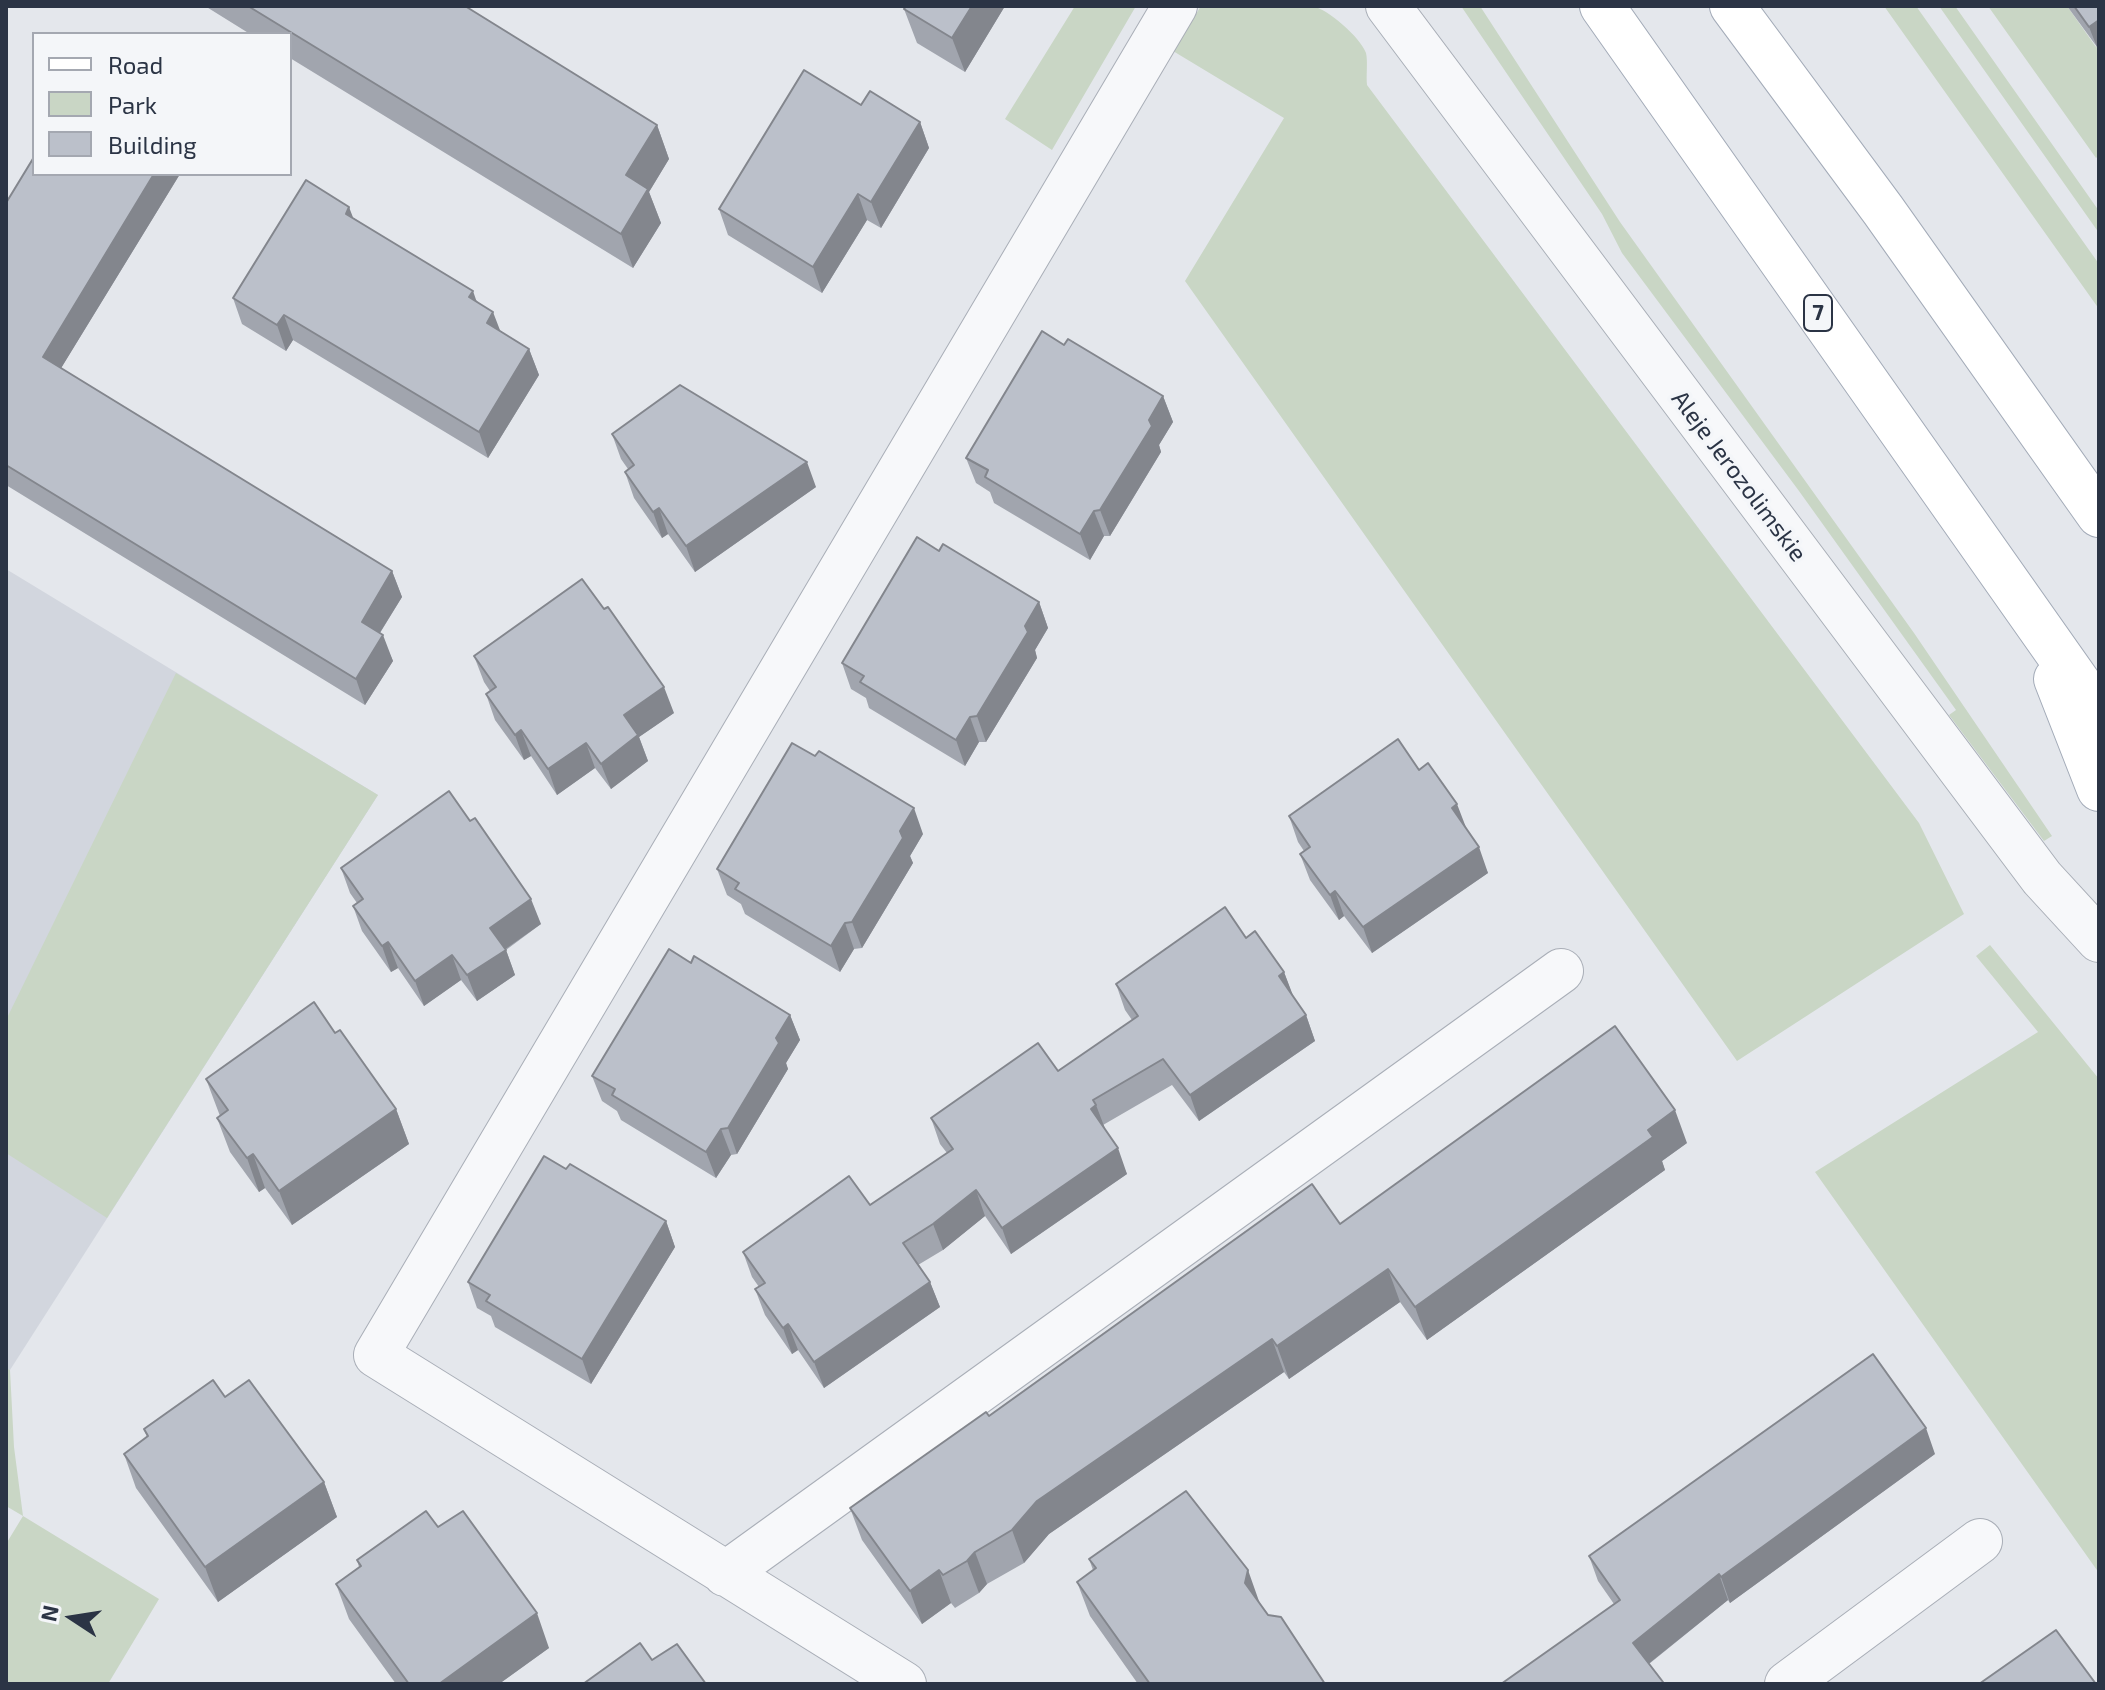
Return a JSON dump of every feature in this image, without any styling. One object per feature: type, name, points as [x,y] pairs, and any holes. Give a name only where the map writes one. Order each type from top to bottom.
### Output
[{"type":"main road","name":"7","points":[[1602,6],[2099,712]]},
{"type":"main road","points":[[1732,6],[1883,210],[2099,515]]},
{"type":"main road","points":[[2034,621],[2099,789]]},
{"type":"street","points":[[904,1684],[376,1355],[1175,6]]},
{"type":"street","name":"Aleje Jerozolimskie","points":[[1388,6],[2033,865],[2099,940]]},
{"type":"street","points":[[725,1574],[1561,971]]},
{"type":"street","points":[[1787,1684],[1980,1541]]},
{"type":"shaded area","points":[[6,569],[378,795],[10,1370],[6,1368]]},
{"type":"green space","points":[[1075,6],[1136,6],[1052,150],[1005,119]]},
{"type":"green space","points":[[1201,6],[1312,6],[1335,18],[1357,39],[1366,53],[1367,85],[1919,823],[1964,914],[1737,1061],[1185,281],[1284,118],[1173,51]]},
{"type":"green space","points":[[1461,6],[1480,6],[1620,222],[1914,633],[2052,836],[2044,841],[1949,715],[1956,710],[1799,491],[1622,253],[1602,214]]},
{"type":"green space","points":[[1884,6],[1916,6],[2099,264],[2099,309]]},
{"type":"green space","points":[[1939,6],[1955,6],[2099,211],[2099,233]]},
{"type":"green space","points":[[1988,6],[2067,6],[2096,47],[2099,46],[2099,155],[2096,158]]},
{"type":"green space","points":[[176,673],[378,795],[107,1218],[6,1153],[6,1020]]},
{"type":"green space","points":[[1990,945],[2099,1079],[2099,1573],[1815,1172],[2038,1032],[1976,956]]},
{"type":"green space","points":[[6,1368],[10,1370],[14,1447],[23,1516],[6,1506]]},
{"type":"green space","points":[[23,1516],[159,1599],[108,1684],[6,1684],[6,1544]]},
{"type":"building","points":[[248,6],[465,6],[657,125],[626,175],[648,189],[621,234]]},
{"type":"building","points":[[906,6],[972,6],[952,38],[904,9]]},
{"type":"building","points":[[2074,6],[2099,6],[2099,20],[2089,27]]},
{"type":"building","points":[[804,70],[861,105],[870,91],[920,122],[871,202],[858,194],[813,267],[719,209]]},
{"type":"building","points":[[32,160],[32,176],[153,176],[43,357],[392,571],[362,622],[383,635],[356,679],[6,465],[6,203]]},
{"type":"building","points":[[306,180],[349,207],[346,214],[473,291],[469,297],[493,312],[487,323],[529,349],[479,432],[284,315],[277,325],[233,298]]},
{"type":"building","points":[[1042,331],[1064,345],[1068,339],[1163,396],[1149,420],[1152,426],[1100,510],[1094,511],[1080,534],[985,477],[988,470],[966,458]]},
{"type":"building","points":[[680,385],[807,462],[686,546],[659,508],[653,512],[625,472],[634,465],[612,434]]},
{"type":"building","points":[[917,537],[939,551],[943,544],[1039,602],[1025,626],[1028,632],[977,716],[970,717],[956,740],[860,682],[864,676],[842,663]]},
{"type":"building","points":[[582,579],[604,609],[608,607],[664,687],[624,715],[638,735],[601,764],[586,743],[548,769],[521,730],[515,735],[486,694],[496,687],[474,656]]},
{"type":"building","points":[[1398,739],[1419,770],[1428,763],[1457,804],[1452,808],[1479,847],[1363,927],[1335,891],[1330,895],[1300,854],[1310,847],[1289,816]]},
{"type":"building","points":[[792,743],[815,756],[819,751],[914,808],[900,831],[903,838],[852,922],[845,923],[831,946],[735,889],[739,883],[717,869]]},
{"type":"building","points":[[449,791],[470,821],[475,818],[531,899],[490,928],[506,950],[467,975],[452,955],[415,981],[388,942],[382,946],[353,906],[363,899],[341,868]]},
{"type":"building","points":[[1225,907],[1246,938],[1255,931],[1284,972],[1279,976],[1306,1015],[1190,1095],[1163,1059],[1093,1100],[1096,1105],[1091,1109],[1118,1148],[1002,1228],[976,1190],[903,1243],[930,1282],[814,1362],[788,1324],[783,1328],[755,1289],[765,1283],[743,1252],[849,1176],[870,1205],[953,1149],[931,1118],[1038,1043],[1058,1071],[1138,1016],[1116,984]]},
{"type":"building","points":[[669,949],[691,963],[694,956],[790,1015],[776,1038],[779,1043],[728,1128],[721,1129],[706,1152],[612,1095],[615,1089],[592,1076]]},
{"type":"building","points":[[314,1002],[335,1033],[340,1030],[396,1109],[279,1191],[253,1154],[247,1158],[217,1118],[228,1110],[206,1079]]},
{"type":"building","points":[[1615,1026],[1675,1110],[1648,1130],[1653,1137],[1415,1307],[1388,1269],[1277,1346],[1272,1339],[1037,1501],[1012,1530],[975,1552],[967,1561],[943,1575],[939,1570],[910,1591],[850,1508],[986,1412],[989,1416],[1312,1184],[1340,1224]]},
{"type":"building","points":[[544,1156],[566,1169],[570,1164],[666,1221],[582,1359],[486,1301],[490,1295],[468,1282]]},
{"type":"building","points":[[1873,1354],[1926,1428],[1721,1577],[1719,1574],[1633,1643],[1663,1682],[1661,1684],[1501,1684],[1620,1600],[1589,1556]]},
{"type":"building","points":[[213,1380],[225,1397],[249,1380],[324,1482],[205,1567],[124,1454],[148,1436],[144,1429]]},
{"type":"building","points":[[1186,1491],[1248,1570],[1245,1583],[1268,1615],[1281,1617],[1325,1684],[1150,1684],[1077,1582],[1096,1568],[1089,1559]]},
{"type":"building","points":[[426,1511],[438,1527],[463,1511],[537,1613],[439,1684],[409,1684],[336,1584],[361,1566],[357,1560]]},
{"type":"building","points":[[2056,1630],[2096,1684],[1979,1684]]},
{"type":"building","points":[[640,1643],[652,1660],[677,1644],[706,1684],[583,1684]]}]
